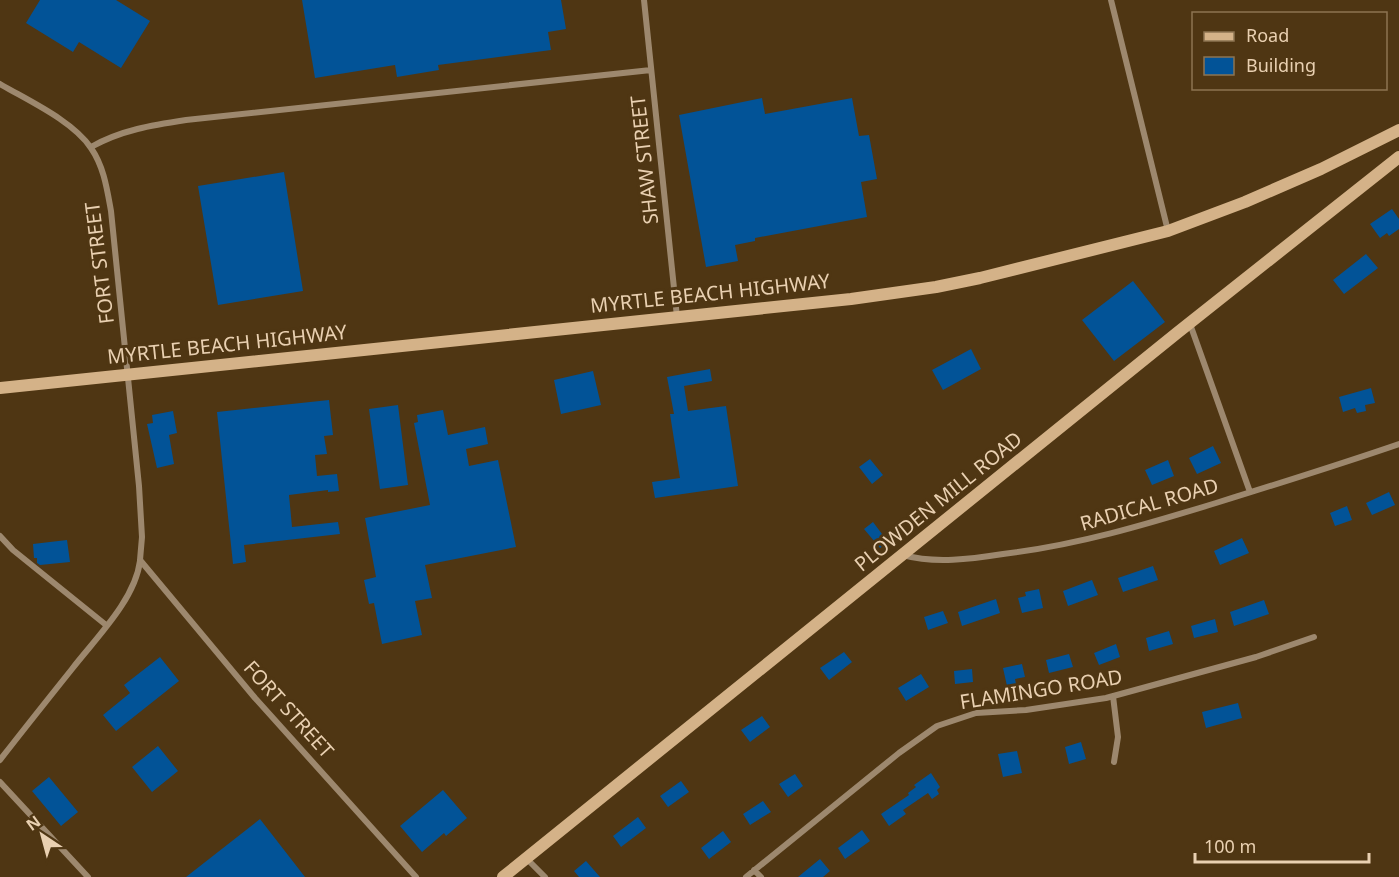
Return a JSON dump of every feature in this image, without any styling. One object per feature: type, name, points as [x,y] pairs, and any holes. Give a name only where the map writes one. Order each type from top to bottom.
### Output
[{"type":"main road","name":"MYRTLE BEACH HIGHWAY","points":[[0,388],[677,317],[936,287],[1168,231],[1255,198],[1321,169],[1399,130]]},
{"type":"main road","name":"PLOWDEN MILL ROAD","points":[[503,877],[1399,158]]},
{"type":"street","name":"SHAW STREET","points":[[644,0],[677,317]]},
{"type":"street","points":[[1111,0],[1168,231]]},
{"type":"street","points":[[91,147],[132,129],[186,120],[651,70]]},
{"type":"street","name":"FORT STREET","points":[[0,84],[66,124],[91,147],[104,177],[111,211],[140,486],[142,537],[140,560],[134,584],[106,626],[0,760]]},
{"type":"street","points":[[1190,324],[1250,492]]},
{"type":"street","name":"RADICAL ROAD","points":[[903,555],[927,560],[982,557],[1052,548],[1142,525],[1399,444]]},
{"type":"street","points":[[0,536],[13,550],[106,626]]},
{"type":"street","name":"FORT STREET","points":[[140,560],[255,698],[416,877]]},
{"type":"street","name":"FLAMINGO ROAD","points":[[746,877],[899,753],[937,726],[976,713],[1026,710],[1113,696],[1256,657],[1314,637]]},
{"type":"street","points":[[1113,696],[1118,737],[1114,762]]},
{"type":"street","points":[[0,782],[88,877]]},
{"type":"street","points":[[526,858],[545,877]]},
{"type":"street","points":[[754,870],[761,877]]},
{"type":"building","points":[[40,0],[116,0],[150,21],[121,68],[79,42],[73,52],[26,23]]},
{"type":"building","points":[[302,0],[561,0],[566,29],[548,32],[551,50],[438,65],[439,70],[397,77],[395,65],[315,78]]},
{"type":"building","points":[[762,98],[765,114],[852,98],[859,136],[869,135],[877,179],[861,182],[867,217],[755,238],[755,241],[735,245],[738,261],[706,267],[679,115]]},
{"type":"building","points":[[284,172],[303,291],[218,305],[198,186]]},
{"type":"building","points":[[1392,209],[1399,219],[1399,229],[1389,236],[1387,233],[1380,238],[1370,224]]},
{"type":"building","points":[[1366,254],[1378,268],[1344,294],[1333,280]]},
{"type":"building","points":[[1133,281],[1165,322],[1114,361],[1082,320]]},
{"type":"building","points":[[971,349],[981,369],[943,390],[932,370]]},
{"type":"building","points":[[710,369],[712,381],[684,386],[688,411],[726,406],[738,486],[655,498],[652,482],[680,478],[670,414],[674,414],[667,377]]},
{"type":"building","points":[[593,371],[601,405],[561,414],[554,380]]},
{"type":"building","points":[[1371,388],[1375,403],[1365,405],[1366,411],[1357,413],[1355,408],[1343,412],[1339,397]]},
{"type":"building","points":[[329,400],[333,435],[324,436],[327,454],[315,455],[317,476],[337,474],[339,491],[328,492],[328,490],[289,495],[292,527],[338,522],[340,534],[244,545],[246,562],[233,564],[217,412]]},
{"type":"building","points":[[398,405],[408,485],[380,489],[369,409]]},
{"type":"building","points":[[443,410],[448,435],[485,427],[488,444],[466,449],[469,466],[498,460],[516,547],[425,565],[432,598],[415,601],[422,635],[382,644],[374,603],[369,604],[364,580],[376,577],[365,518],[430,505],[414,423],[418,422],[417,415]]},
{"type":"building","points":[[173,411],[177,433],[169,435],[174,464],[157,468],[147,424],[153,423],[152,415]]},
{"type":"building","points":[[1213,446],[1221,463],[1197,474],[1189,458]]},
{"type":"building","points":[[870,459],[883,475],[872,484],[859,467]]},
{"type":"building","points":[[1168,460],[1174,476],[1152,485],[1145,470]]},
{"type":"building","points":[[1389,492],[1395,505],[1372,515],[1366,503]]},
{"type":"building","points":[[1347,506],[1352,520],[1335,526],[1330,513]]},
{"type":"building","points":[[873,522],[888,542],[880,548],[864,529]]},
{"type":"building","points":[[1242,538],[1249,553],[1220,565],[1214,551]]},
{"type":"building","points":[[67,540],[70,562],[40,565],[37,563],[37,558],[34,558],[33,544]]},
{"type":"building","points":[[1153,566],[1158,580],[1123,592],[1118,578]]},
{"type":"building","points":[[1092,580],[1098,595],[1068,606],[1063,591]]},
{"type":"building","points":[[1039,589],[1043,608],[1022,613],[1018,598],[1026,596],[1025,592]]},
{"type":"building","points":[[996,599],[1000,613],[962,626],[958,612]]},
{"type":"building","points":[[1264,600],[1269,614],[1234,626],[1230,612]]},
{"type":"building","points":[[943,611],[948,623],[928,630],[924,617]]},
{"type":"building","points":[[1215,619],[1218,632],[1194,638],[1191,626]]},
{"type":"building","points":[[1169,631],[1173,644],[1149,651],[1146,638]]},
{"type":"building","points":[[1116,644],[1120,657],[1099,665],[1094,653]]},
{"type":"building","points":[[844,652],[852,662],[829,680],[820,668]]},
{"type":"building","points":[[1069,654],[1073,667],[1049,673],[1046,660]]},
{"type":"building","points":[[160,657],[179,681],[116,731],[103,715],[130,693],[124,685]]},
{"type":"building","points":[[1022,664],[1025,677],[1015,679],[1016,684],[1007,686],[1003,668]]},
{"type":"building","points":[[972,669],[973,682],[955,684],[954,671]]},
{"type":"building","points":[[921,674],[929,687],[906,701],[898,688]]},
{"type":"building","points":[[1238,703],[1242,718],[1206,728],[1202,712]]},
{"type":"building","points":[[762,716],[770,727],[750,742],[741,730]]},
{"type":"building","points":[[1081,742],[1086,759],[1069,764],[1065,747]]},
{"type":"building","points":[[158,746],[178,771],[152,792],[132,767]]},
{"type":"building","points":[[1017,751],[1022,773],[1003,777],[998,754]]},
{"type":"building","points":[[931,773],[940,787],[937,790],[939,794],[932,799],[928,793],[903,810],[906,814],[889,826],[881,814],[909,795],[908,793],[916,787],[914,785]]},
{"type":"building","points":[[795,774],[803,786],[788,797],[779,784]]},
{"type":"building","points":[[49,777],[78,812],[61,826],[32,791]]},
{"type":"building","points":[[681,781],[689,792],[668,807],[660,796]]},
{"type":"building","points":[[443,790],[467,818],[446,836],[444,833],[422,852],[400,826]]},
{"type":"building","points":[[763,801],[771,812],[750,825],[743,814]]},
{"type":"building","points":[[638,817],[646,828],[621,847],[613,836]]},
{"type":"building","points":[[260,819],[305,877],[186,877]]},
{"type":"building","points":[[862,830],[870,841],[845,859],[838,848]]},
{"type":"building","points":[[723,831],[731,842],[709,859],[701,848]]},
{"type":"building","points":[[820,859],[830,871],[823,877],[798,877]]},
{"type":"building","points":[[586,861],[600,877],[579,877],[574,871]]}]
